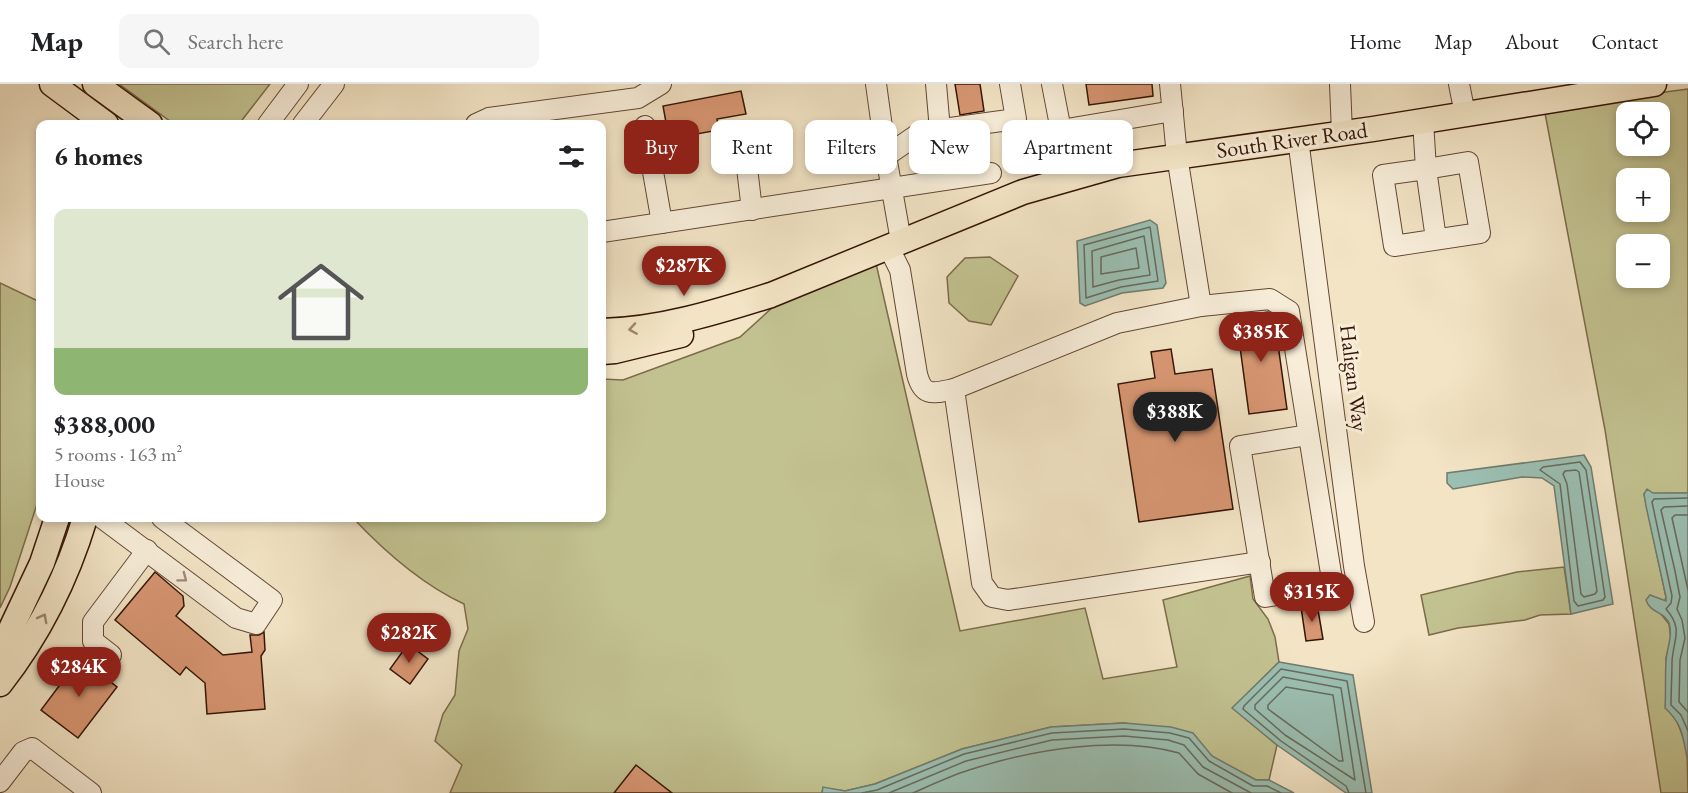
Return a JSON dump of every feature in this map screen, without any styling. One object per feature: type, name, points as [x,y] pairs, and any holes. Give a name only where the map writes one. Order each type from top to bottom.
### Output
[{"type":"main road","points":[[52,84],[101,120]]},
{"type":"main road","points":[[95,84],[144,120]]},
{"type":"main road","name":"South River Road","points":[[606,331],[675,321],[731,308],[771,295],[1013,196],[1070,177],[1118,165],[1423,121],[1608,87],[1654,84]]},
{"type":"main road","name":"South River Road","points":[[606,352],[676,337],[728,317],[771,295]]},
{"type":"main road","points":[[0,652],[42,564],[56,522]]},
{"type":"main road","points":[[0,684],[42,622],[66,573],[84,522]]},
{"type":"street","points":[[271,120],[298,84]]},
{"type":"street","points":[[306,120],[334,84]]},
{"type":"street","points":[[485,120],[638,98],[661,84]]},
{"type":"street","points":[[876,84],[881,120]]},
{"type":"street","points":[[936,84],[939,120]]},
{"type":"street","points":[[990,123],[1016,119],[1010,84]]},
{"type":"street","points":[[1052,84],[1059,120]]},
{"type":"street","points":[[1170,84],[1177,156],[1200,306]]},
{"type":"street","points":[[1340,84],[1342,133]]},
{"type":"street","points":[[1459,84],[1464,114]]},
{"type":"street","points":[[1120,120],[1173,111]]},
{"type":"street","points":[[1423,121],[1426,169],[1436,239]]},
{"type":"street","name":"Haligan Way","points":[[1298,139],[1354,566],[1364,622]]},
{"type":"street","points":[[1468,162],[1480,233],[1394,246],[1383,175],[1426,169],[1468,162]]},
{"type":"street","points":[[606,231],[991,173]]},
{"type":"street","points":[[653,174],[662,223]]},
{"type":"street","points":[[748,174],[752,210]]},
{"type":"street","points":[[889,174],[895,244],[917,374],[922,388],[926,391],[954,389],[1117,322],[1200,306],[1270,299],[1289,310],[1333,586],[1265,597],[1240,446],[1308,435]]},
{"type":"street","points":[[954,389],[982,583],[992,597],[1008,600],[1260,562]]},
{"type":"street","points":[[123,524],[142,546],[236,618],[256,624],[272,600],[167,522]]},
{"type":"street","points":[[111,655],[93,641],[93,622],[142,546]]},
{"type":"street","points":[[0,782],[23,752],[32,748],[91,793]]},
{"type":"green space","points":[[119,84],[270,84],[242,120],[168,120]]},
{"type":"green space","points":[[1688,89],[1688,493],[1644,494],[1666,597],[1661,614],[1669,624],[1671,639],[1666,658],[1676,718],[1687,748],[1688,793],[1661,793],[1605,430],[1544,108]]},
{"type":"green space","points":[[990,257],[1018,276],[991,325],[969,321],[949,303],[947,277],[965,258]]},
{"type":"green space","points":[[875,259],[960,631],[1085,608],[1103,679],[1177,667],[1163,600],[1250,576],[1253,599],[1268,619],[1275,637],[1279,662],[1233,708],[1277,745],[1269,780],[1256,780],[1211,756],[1192,733],[1124,723],[1051,727],[962,749],[875,784],[845,791],[823,788],[822,793],[450,793],[462,765],[435,741],[443,714],[455,695],[459,651],[468,629],[464,604],[418,577],[357,522],[606,522],[606,379],[623,380],[740,337],[784,297]]},
{"type":"green space","points":[[0,283],[36,300],[36,507],[10,587],[0,608]]},
{"type":"green space","points":[[1564,567],[1571,614],[1540,615],[1525,620],[1458,628],[1429,635],[1421,595],[1517,572]]},
{"type":"water","points":[[1150,220],[1157,225],[1166,283],[1163,288],[1122,293],[1085,306],[1080,303],[1077,241]]},
{"type":"water","points":[[1584,455],[1591,467],[1613,604],[1571,614],[1554,486],[1542,478],[1522,477],[1453,489],[1447,483],[1447,473]]},
{"type":"water","points":[[1647,489],[1653,493],[1688,493],[1688,762],[1679,727],[1665,708],[1669,623],[1651,608],[1646,600],[1650,595],[1666,601],[1646,506],[1644,494]]},
{"type":"water","points":[[1279,662],[1353,675],[1372,793],[1346,793],[1277,745],[1232,708]]},
{"type":"water","points":[[1124,723],[1171,727],[1193,733],[1212,756],[1256,780],[1269,780],[1294,793],[822,793],[823,787],[845,791],[875,784],[962,749],[1051,727]]},
{"type":"building","points":[[955,84],[980,84],[984,111],[960,115]]},
{"type":"building","points":[[1086,84],[1152,84],[1153,96],[1089,105]]},
{"type":"building","points":[[741,91],[746,114],[711,120],[711,131],[699,134],[699,120],[666,120],[663,106]]},
{"type":"building","points":[[1268,312],[1274,316],[1287,409],[1249,414],[1236,317]]},
{"type":"building","points":[[1171,349],[1175,374],[1212,369],[1233,509],[1139,522],[1118,384],[1155,378],[1151,352]]},
{"type":"building","points":[[155,572],[183,596],[184,606],[176,616],[223,655],[252,652],[250,635],[259,635],[264,632],[265,650],[261,656],[265,709],[207,714],[205,683],[186,667],[180,675],[115,620]]},
{"type":"building","points":[[1317,604],[1323,639],[1306,641],[1301,607]]},
{"type":"building","points":[[408,644],[428,659],[410,684],[390,669]]},
{"type":"building","points":[[80,658],[117,687],[78,738],[41,710]]},
{"type":"building","points":[[636,765],[672,793],[614,793]]}]
